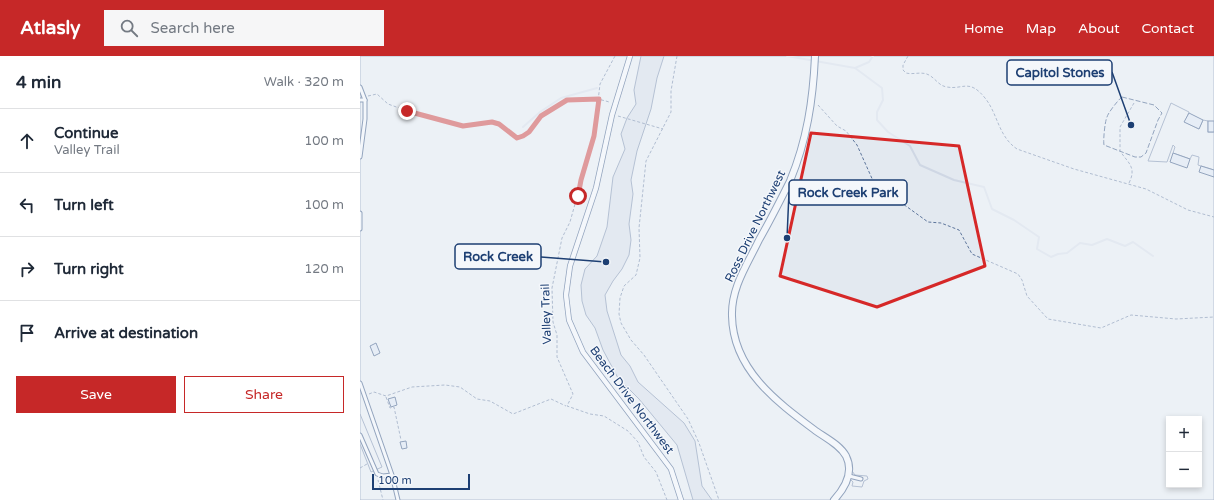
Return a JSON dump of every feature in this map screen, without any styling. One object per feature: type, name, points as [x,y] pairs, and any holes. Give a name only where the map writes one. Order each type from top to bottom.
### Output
[{"type":"street","name":"Beach Drive Northwest","points":[[630,56],[615,104],[596,188],[570,266],[566,295],[569,320],[583,352],[671,469],[680,500]]},
{"type":"street","name":"Ross Drive Northwest","points":[[816,56],[814,89],[807,130],[797,164],[790,181],[737,283],[732,305],[732,318],[739,350],[754,376],[764,389],[843,451],[848,463],[849,476]]},
{"type":"street","points":[[834,500],[840,494],[849,476]]},
{"type":"lane","points":[[360,87],[364,98],[365,119],[360,157]]},
{"type":"lane","points":[[360,100],[364,98]]},
{"type":"lane","points":[[360,213],[360,229]]},
{"type":"lane","points":[[360,383],[392,475],[398,500]]},
{"type":"lane","points":[[360,434],[377,474],[383,476],[392,475]]},
{"type":"lane","points":[[849,476],[861,479]]},
{"type":"path","name":"Valley Trail","points":[[568,406],[573,394],[557,357],[557,335],[553,322],[552,288],[562,238],[570,222],[594,136],[600,84],[616,56]]},
{"type":"path","points":[[677,56],[671,91],[671,112],[646,161],[639,228],[640,258],[636,275],[624,286],[620,298],[619,314],[621,323],[631,340],[644,355],[688,419],[699,443],[718,500]]},
{"type":"path","points":[[908,56],[903,65],[903,70],[906,73],[928,74],[941,86],[948,88],[966,85],[977,90],[986,98],[1009,143],[1017,149],[1104,178],[1118,179],[1161,194],[1188,210],[1214,217]]},
{"type":"path","points":[[364,98],[377,94],[388,104],[407,111],[463,126],[492,122],[499,124],[517,138],[529,132],[541,116],[567,100],[599,99],[615,104]]},
{"type":"path","points":[[812,99],[837,126],[846,130],[857,144],[874,183],[928,222],[941,224],[959,230],[972,254],[1018,274],[1022,280],[1027,296],[1048,319],[1101,328],[1131,316],[1176,319],[1214,317]]},
{"type":"path","points":[[1129,184],[1132,167],[1129,160],[1120,151],[1120,127],[1134,103]]},
{"type":"path","points":[[620,117],[663,129]]},
{"type":"path","points":[[368,394],[374,392],[386,396],[412,387],[460,387],[477,399],[490,401],[513,414],[550,399],[590,414],[604,416],[628,430],[638,442],[644,457],[656,472],[667,500]]},
{"type":"path","points":[[386,396],[390,408],[394,407],[401,440]]},
{"type":"path","points":[[360,468],[371,462]]},
{"type":"path","points":[[378,480],[383,500]]},
{"type":"highlighted area","points":[[811,133],[959,146],[985,266],[877,307],[780,276]]},
{"type":"shaded area","points":[[360,56],[1214,56],[1214,500],[360,500]]},
{"type":"shaded area","points":[[641,56],[664,56],[657,78],[651,109],[637,151],[631,180],[633,194],[629,224],[631,240],[629,255],[622,269],[605,295],[607,311],[621,355],[630,366],[638,382],[684,423],[695,441],[702,486],[712,500],[693,500],[677,445],[639,399],[618,378],[603,350],[595,328],[586,315],[582,301],[581,285],[585,269],[597,256],[607,227],[613,177],[625,149],[621,134],[627,118],[636,104],[634,90]]},
{"type":"shaded area","points":[[1171,103],[1189,112],[1185,122],[1199,129],[1203,120],[1208,121],[1208,132],[1214,132],[1214,170],[1198,165],[1199,157],[1192,155],[1190,159],[1173,153],[1175,147],[1173,145],[1167,162],[1148,161]]},
{"type":"shaded area","points":[[360,414],[382,467],[371,472],[360,444]]},
{"type":"shaded area","points":[[852,471],[855,475],[867,476],[868,479],[864,481],[862,487],[852,486],[853,482],[850,479]]},
{"type":"building","points":[[1189,113],[1203,120],[1199,129],[1184,122]]},
{"type":"building","points":[[1208,121],[1214,121],[1214,132],[1208,132]]},
{"type":"building","points":[[1173,153],[1190,159],[1187,168],[1170,162]]},
{"type":"building","points":[[1201,166],[1214,170],[1214,177],[1199,172]]},
{"type":"building","points":[[376,343],[380,353],[374,356],[370,346]]},
{"type":"building","points":[[395,397],[397,405],[391,407],[388,399]]},
{"type":"building","points":[[406,441],[407,448],[402,449],[400,442]]},
{"type":"waterway","points":[[787,56],[855,68],[882,88],[883,100],[877,112],[877,120],[888,132],[910,146],[920,165],[954,180],[984,187],[992,209],[1014,220],[1039,237],[1037,249],[1051,257],[1058,254],[1067,253],[1080,243],[1092,245],[1107,239],[1125,246],[1133,242],[1153,256]]},
{"type":"waterway","points":[[855,68],[869,62],[873,56]]},
{"type":"waterway","points":[[523,127],[540,112],[561,98],[597,88]]},
{"type":"fence","points":[[1122,97],[1154,105],[1162,113],[1146,153],[1141,157],[1135,157],[1104,145],[1104,131],[1107,117],[1122,97]]},
{"type":"place","name":"Capitol Stones","points":[[1131,125]]},
{"type":"place","name":"Rock Creek Park","points":[[787,238]]},
{"type":"place","name":"Rock Creek","points":[[606,262]]},
{"type":"route","points":[[407,111],[424,117],[440,118],[463,126],[492,122],[499,124],[517,138],[529,132],[541,116],[567,100],[599,99],[594,136],[588,152],[578,196]]}]
